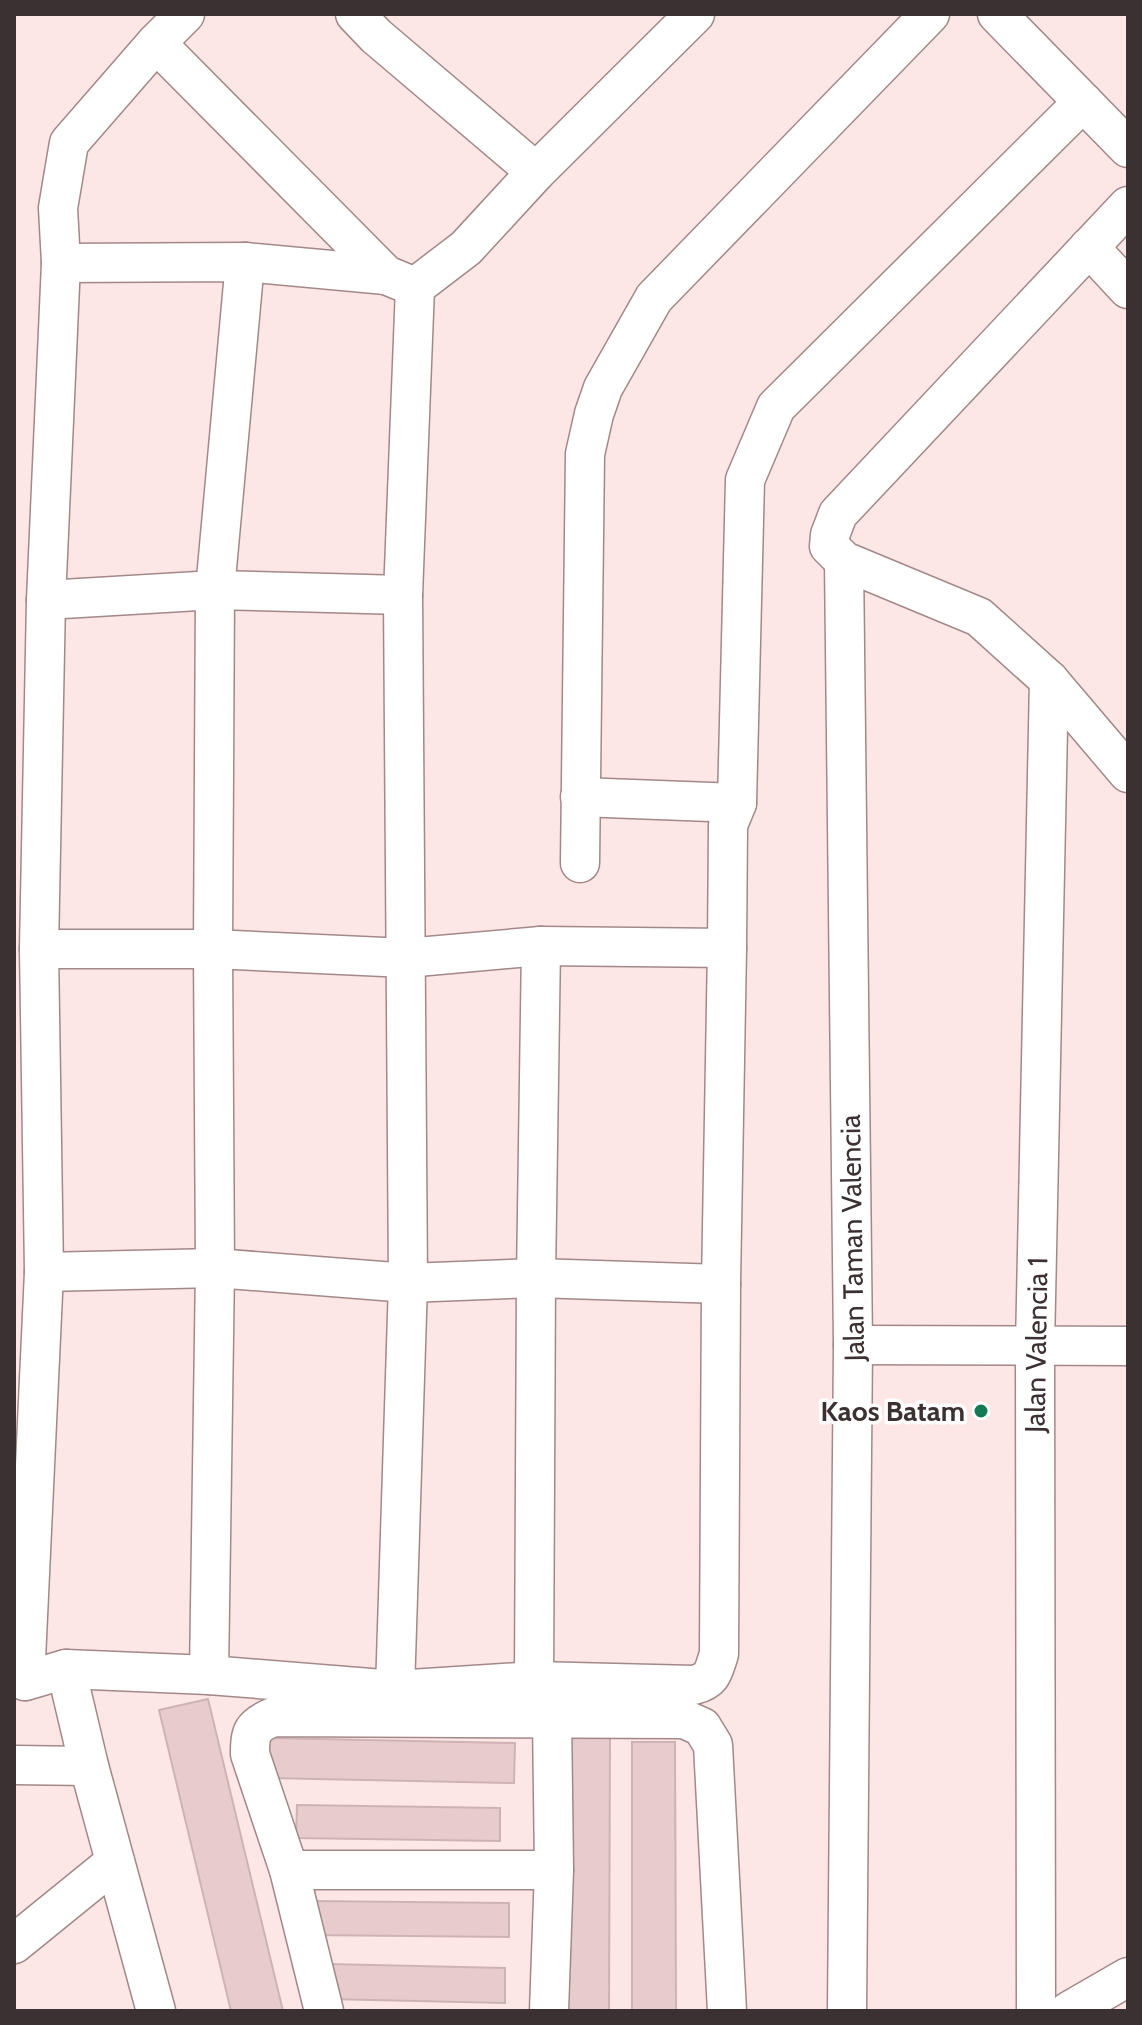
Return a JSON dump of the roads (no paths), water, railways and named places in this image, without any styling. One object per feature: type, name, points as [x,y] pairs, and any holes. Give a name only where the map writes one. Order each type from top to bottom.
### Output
[{"type":"street","points":[[185,14],[69,143],[58,208],[61,263],[46,600],[39,949],[44,1272],[20,1679],[66,1669],[209,1675],[395,1690],[534,1681],[694,1685],[705,1682],[713,1672],[719,1654],[728,825],[737,803],[745,480],[776,407],[1083,102]]},
{"type":"street","points":[[61,263],[245,262],[400,281],[466,248],[536,172],[695,14]]},
{"type":"street","points":[[580,863],[585,454],[603,388],[654,298],[930,14]]},
{"type":"street","points":[[997,14],[1128,148]]},
{"type":"street","points":[[376,21],[536,172]]},
{"type":"street","points":[[156,43],[400,281],[408,1283],[395,1690]]},
{"type":"street","points":[[1128,206],[1089,247],[1128,289]]},
{"type":"street","name":"Jalan Taman Valencia","points":[[847,2011],[853,1345],[844,561],[829,546],[830,535],[838,514],[1089,247]]},
{"type":"street","points":[[209,1675],[215,1268],[215,590],[245,262]]},
{"type":"street","points":[[844,561],[979,617],[1049,680],[1128,773]]},
{"type":"street","points":[[46,600],[215,590],[403,595]]},
{"type":"street","name":"Jalan Valencia 1","points":[[1036,2011],[1035,1347],[1049,680]]},
{"type":"street","points":[[580,797],[737,803]]},
{"type":"street","points":[[39,949],[213,949],[406,958],[541,946],[727,948]]},
{"type":"street","points":[[534,1681],[541,946]]},
{"type":"street","points":[[44,1272],[215,1268],[408,1283],[536,1278],[721,1284]]},
{"type":"street","points":[[853,1345],[1128,1346]]},
{"type":"street","points":[[66,1669],[89,1766],[156,2011]]},
{"type":"street","points":[[324,2011],[289,1870],[250,1754],[253,1730],[259,1723],[273,1717],[684,1719],[702,1727],[713,1745],[727,2011]]},
{"type":"street","points":[[549,2011],[554,1870],[552,1717]]},
{"type":"street","points":[[14,1765],[89,1766]]},
{"type":"street","points":[[14,1944],[115,1862]]},
{"type":"street","points":[[289,1870],[554,1870]]},
{"type":"street","points":[[1069,2011],[1128,1977]]},
{"type":"place","name":"Kaos Batam","points":[[981,1411]]}]
